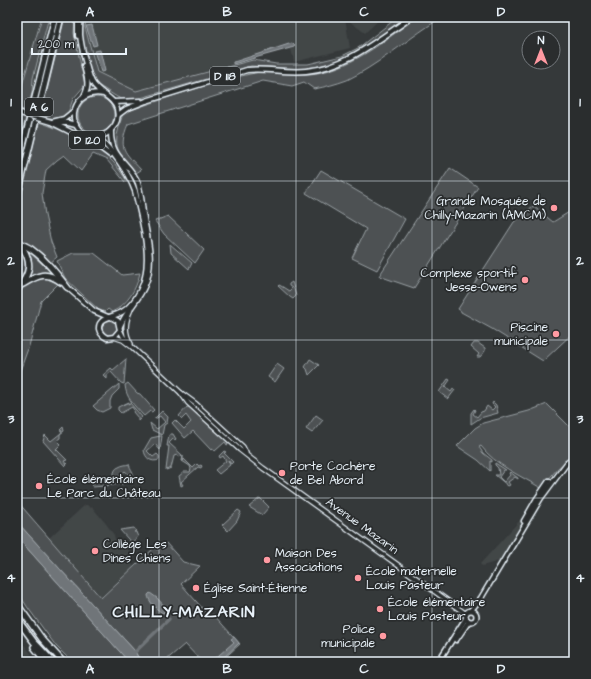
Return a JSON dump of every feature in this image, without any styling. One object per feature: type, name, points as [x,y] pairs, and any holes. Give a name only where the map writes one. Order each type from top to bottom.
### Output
[{"type":"highway","name":"A 6","points":[[17,170],[55,17]]},
{"type":"highway","name":"A 6","points":[[17,198],[61,17]]},
{"type":"highway","points":[[17,290],[28,273],[29,264],[27,255],[18,242]]},
{"type":"highway","points":[[18,242],[32,250],[43,260],[67,287]]},
{"type":"highway","points":[[22,284],[35,277],[46,275],[55,278],[67,287]]},
{"type":"highway","points":[[17,604],[38,634],[63,662]]},
{"type":"highway","points":[[17,619],[34,642],[52,662]]},
{"type":"highway","points":[[34,642],[34,647],[46,662]]},
{"type":"main road","points":[[80,17],[81,42],[90,75],[95,86],[114,102],[118,115],[117,120],[111,130],[106,134],[96,136],[84,133],[76,125],[74,118],[74,110],[76,105],[87,92],[88,84],[78,42],[77,29],[80,17]]},
{"type":"main road","name":"D 118","points":[[118,115],[126,109],[146,101],[247,70],[258,69],[284,72],[307,71],[336,65],[360,52],[412,17]]},
{"type":"main road","points":[[84,96],[93,93],[104,94]]},
{"type":"main road","name":"D 118","points":[[114,102],[146,101]]},
{"type":"main road","name":"D 120","points":[[51,122],[64,119],[74,110]]},
{"type":"main road","name":"D 120","points":[[17,112],[60,124],[68,123],[76,125]]},
{"type":"main road","name":"D 120","points":[[51,122],[103,149],[118,162]]},
{"type":"main road","points":[[94,311],[100,323],[102,335],[107,338],[114,337],[120,328],[123,318],[139,297],[149,275],[150,251],[138,183],[131,171],[114,150],[111,139],[111,130]]},
{"type":"main road","points":[[96,136],[104,143],[132,182],[147,253],[144,281],[139,292],[128,307],[122,312],[104,319],[100,323]]},
{"type":"main road","points":[[67,287],[94,311],[118,321],[120,328]]},
{"type":"main road","points":[[441,662],[471,610],[481,598],[524,525],[542,490],[567,463],[574,458]]},
{"type":"main road","points":[[528,516],[567,463]]},
{"type":"main road","points":[[550,485],[555,475]]},
{"type":"main road","points":[[541,498],[542,490]]},
{"type":"main road","points":[[467,618],[473,622],[476,620],[476,614],[481,598]]},
{"type":"main road","points":[[471,610],[476,614]]},
{"type":"main road","points":[[438,662],[458,634]]},
{"type":"street","points":[[132,345],[128,339],[126,327],[128,316],[134,305]]},
{"type":"street","name":"Avenue Mazarin","points":[[120,328],[123,336],[181,393],[196,404],[243,447],[246,453],[263,468],[467,618]]},
{"type":"street","name":"Avenue Mazarin","points":[[114,337],[132,345]]},
{"type":"shaded area","points":[[17,17],[52,17],[26,116],[17,113]]},
{"type":"shaded area","points":[[42,17],[49,17],[33,78],[32,93],[27,111],[17,108],[17,91],[20,92]]},
{"type":"shaded area","points":[[65,17],[75,17],[74,33],[85,85],[73,99],[68,113],[62,117],[54,119],[41,115]]},
{"type":"shaded area","points":[[83,17],[87,17],[85,27],[97,72],[136,91],[253,60],[276,64],[308,64],[342,56],[358,48],[398,17],[408,17],[347,58],[334,63],[302,69],[251,66],[137,99],[122,99],[98,85],[92,78],[82,38]]},
{"type":"shaded area","points":[[87,17],[382,17],[365,33],[345,18],[350,48],[294,62],[291,49],[135,91],[97,72],[85,27]]},
{"type":"shaded area","points":[[417,17],[438,17],[437,20],[379,61],[347,80],[314,89],[304,82],[292,86],[263,81],[128,124],[123,139],[124,149],[141,170],[136,173],[120,154],[117,138],[124,112],[202,87],[250,74],[265,72],[310,74],[340,67],[367,53]]},
{"type":"shaded area","points":[[92,25],[97,45],[93,46],[86,26]]},
{"type":"shaded area","points":[[292,43],[295,46],[294,47],[233,64],[233,62]]},
{"type":"shaded area","points":[[100,50],[105,71],[101,72],[94,51]]},
{"type":"shaded area","points":[[100,97],[109,102],[113,108],[113,122],[109,128],[100,133],[92,133],[83,128],[79,122],[78,111],[83,102],[89,98]]},
{"type":"shaded area","points":[[17,116],[26,118],[17,150]]},
{"type":"shaded area","points":[[39,122],[58,129],[90,145],[108,157],[127,181],[125,182],[107,160],[93,154],[81,171],[64,155],[46,170],[42,193],[51,242],[57,257],[49,264],[17,238],[17,207]]},
{"type":"shaded area","points":[[450,168],[478,187],[414,288],[379,276]]},
{"type":"shaded area","points":[[321,170],[405,219],[377,270],[352,258],[366,229],[306,193]]},
{"type":"shaded area","name":"Complexe sportif Jesse-Owens","points":[[533,206],[553,222],[574,209],[574,332],[543,361],[458,309],[514,222]]},
{"type":"shaded area","points":[[168,216],[204,250],[195,263],[164,234],[155,221]]},
{"type":"shaded area","points":[[170,244],[192,263],[189,269],[171,253]]},
{"type":"shaded area","points":[[17,246],[24,255],[25,266],[23,276],[17,285]]},
{"type":"shaded area","points":[[27,250],[55,276],[38,274],[28,278],[31,271],[31,264]]},
{"type":"shaded area","points":[[73,253],[94,253],[122,275],[140,273],[134,291],[127,301],[112,312],[108,309],[105,312],[101,312],[65,278],[57,261]]},
{"type":"shaded area","points":[[39,278],[48,279],[58,284],[41,301],[29,346],[17,379],[17,294],[28,283]]},
{"type":"shaded area","points":[[292,282],[296,296],[293,299],[278,286],[279,285],[289,291],[292,288],[289,284]]},
{"type":"shaded area","points":[[107,319],[113,319],[118,324],[116,333],[113,335],[107,335],[102,330],[102,324]]},
{"type":"shaded area","points":[[474,343],[478,343],[485,348],[485,351],[480,357],[477,357],[479,354],[471,347]]},
{"type":"shaded area","points":[[126,359],[124,384],[121,383],[111,372],[107,375],[107,379],[103,375],[111,368],[113,370]]},
{"type":"shaded area","points":[[310,359],[319,365],[309,375],[305,367]]},
{"type":"shaded area","points":[[277,364],[284,369],[275,382],[268,377]]},
{"type":"shaded area","points":[[448,379],[450,380],[445,387],[451,392],[453,389],[455,390],[448,399],[439,392]]},
{"type":"shaded area","points":[[128,383],[154,410],[152,412],[150,411],[144,416],[134,405],[127,394],[125,385]]},
{"type":"shaded area","points":[[119,384],[119,389],[112,396],[110,401],[110,408],[102,412],[93,406]]},
{"type":"shaded area","points":[[129,402],[128,404],[130,403],[142,417],[138,421],[132,407],[121,413],[118,410],[118,407]]},
{"type":"shaded area","points":[[493,402],[496,405],[498,413],[480,418],[471,424],[471,413],[474,409],[473,414],[477,417],[487,406],[492,410],[495,407],[492,404]]},
{"type":"shaded area","points":[[547,404],[574,431],[574,455],[558,468],[541,488],[493,459],[481,446],[479,447],[483,453],[492,460],[492,462],[490,461],[490,471],[478,460],[457,446],[475,428],[483,423],[529,411]]},
{"type":"shaded area","points":[[187,407],[192,408],[230,443],[227,445],[225,442],[215,451],[212,449],[211,450],[193,431],[185,438],[172,423],[175,420],[184,429],[191,422],[186,415],[182,419],[179,416]]},
{"type":"shaded area","points":[[162,411],[168,417],[167,423],[164,425],[162,435],[152,430],[150,423],[157,429],[165,422],[160,416],[155,419]]},
{"type":"shaded area","points":[[316,415],[323,420],[312,433],[306,429]]},
{"type":"shaded area","points":[[63,427],[64,431],[60,434],[60,438],[57,440],[61,444],[56,449],[67,460],[64,461],[66,464],[68,463],[65,466],[43,441],[45,435],[51,441],[61,433],[62,431],[60,430]]},
{"type":"shaded area","points":[[170,434],[173,434],[176,439],[173,439],[169,443],[182,455],[180,457],[177,455],[174,456],[171,468],[166,470],[169,446],[167,446]]},
{"type":"shaded area","points":[[162,436],[160,450],[155,444],[147,451],[153,457],[157,454],[159,456],[159,460],[153,461],[147,457],[144,450],[151,438]]},
{"type":"shaded area","points":[[224,451],[226,452],[224,453],[233,462],[231,464],[228,460],[230,465],[219,474],[215,470],[226,461],[223,456],[220,458],[219,456]]},
{"type":"shaded area","points":[[183,456],[183,461],[184,459],[193,468],[197,464],[202,466],[201,468],[198,467],[181,482],[183,485],[181,486],[179,476],[184,472],[190,472],[191,469],[190,466],[182,461]]},
{"type":"shaded area","points":[[495,463],[506,470],[504,470],[499,477],[504,482],[510,475],[510,472],[518,479],[515,477],[508,482],[510,485],[508,486],[495,475],[499,475],[498,468]]},
{"type":"shaded area","points":[[129,464],[133,473],[133,478],[125,471],[117,478],[123,484],[116,485],[114,480],[115,470],[120,466]]},
{"type":"shaded area","points":[[93,480],[113,481],[110,484],[114,483],[115,485],[93,487]]},
{"type":"shaded area","points":[[260,498],[269,507],[262,515],[249,507]]},
{"type":"shaded area","points":[[17,501],[101,598],[155,547],[157,550],[166,543],[183,562],[200,566],[181,584],[210,617],[213,614],[240,644],[220,662],[202,662],[185,644],[164,662],[137,662],[139,658],[134,650],[17,522]]},
{"type":"shaded area","name":"Collège Les Dines Chiens","points":[[85,505],[91,508],[92,507],[107,525],[115,539],[120,544],[124,545],[134,556],[129,561],[134,567],[101,597],[49,538]]},
{"type":"shaded area","points":[[238,510],[241,512],[237,521],[228,531],[222,525]]},
{"type":"shaded area","points":[[523,517],[524,519],[522,525],[503,558],[499,561],[482,566],[480,564]]},
{"type":"shaded area","points":[[17,522],[134,650],[139,659],[137,662],[129,662],[17,537]]},
{"type":"shaded area","points":[[134,528],[136,531],[134,532],[136,532],[138,537],[132,542],[120,530]]},
{"type":"shaded area","points":[[17,537],[129,662],[72,662],[56,646],[17,591]]},
{"type":"shaded area","points":[[150,593],[166,608],[164,613],[159,611],[151,603],[148,597]]},
{"type":"shaded area","points":[[17,634],[21,641],[38,662],[17,662]]},
{"type":"shaded area","points":[[234,637],[239,643],[219,662],[211,662],[234,642],[231,639]]},
{"type":"waterway","points":[[135,652],[169,619]]},
{"type":"place","name":"Grande Mosquée de Chilly-Mazarin (AMCM)","points":[[554,208]]},
{"type":"place","name":"Complexe sportif Jesse-Owens","points":[[525,280]]},
{"type":"place","name":"Piscine municipale","points":[[556,334]]},
{"type":"place","name":"Porte Cochère de Bel Abord","points":[[282,473]]},
{"type":"place","name":"École élémentaire Le Parc du Château","points":[[39,486]]},
{"type":"place","name":"Collège Les Dines Chiens","points":[[95,551]]},
{"type":"place","name":"Maison Des Associations","points":[[267,560]]},
{"type":"place","name":"École maternelle Louis Pasteur","points":[[358,578]]},
{"type":"place","name":"Église Saint-Étienne","points":[[196,588]]},
{"type":"place","name":"École élémentaire Louis Pasteur","points":[[380,609]]},
{"type":"place","name":"Police municipale","points":[[383,636]]},
{"type":"district","name":"CHILLY-MAZARIN","points":[[184,612]]}]
